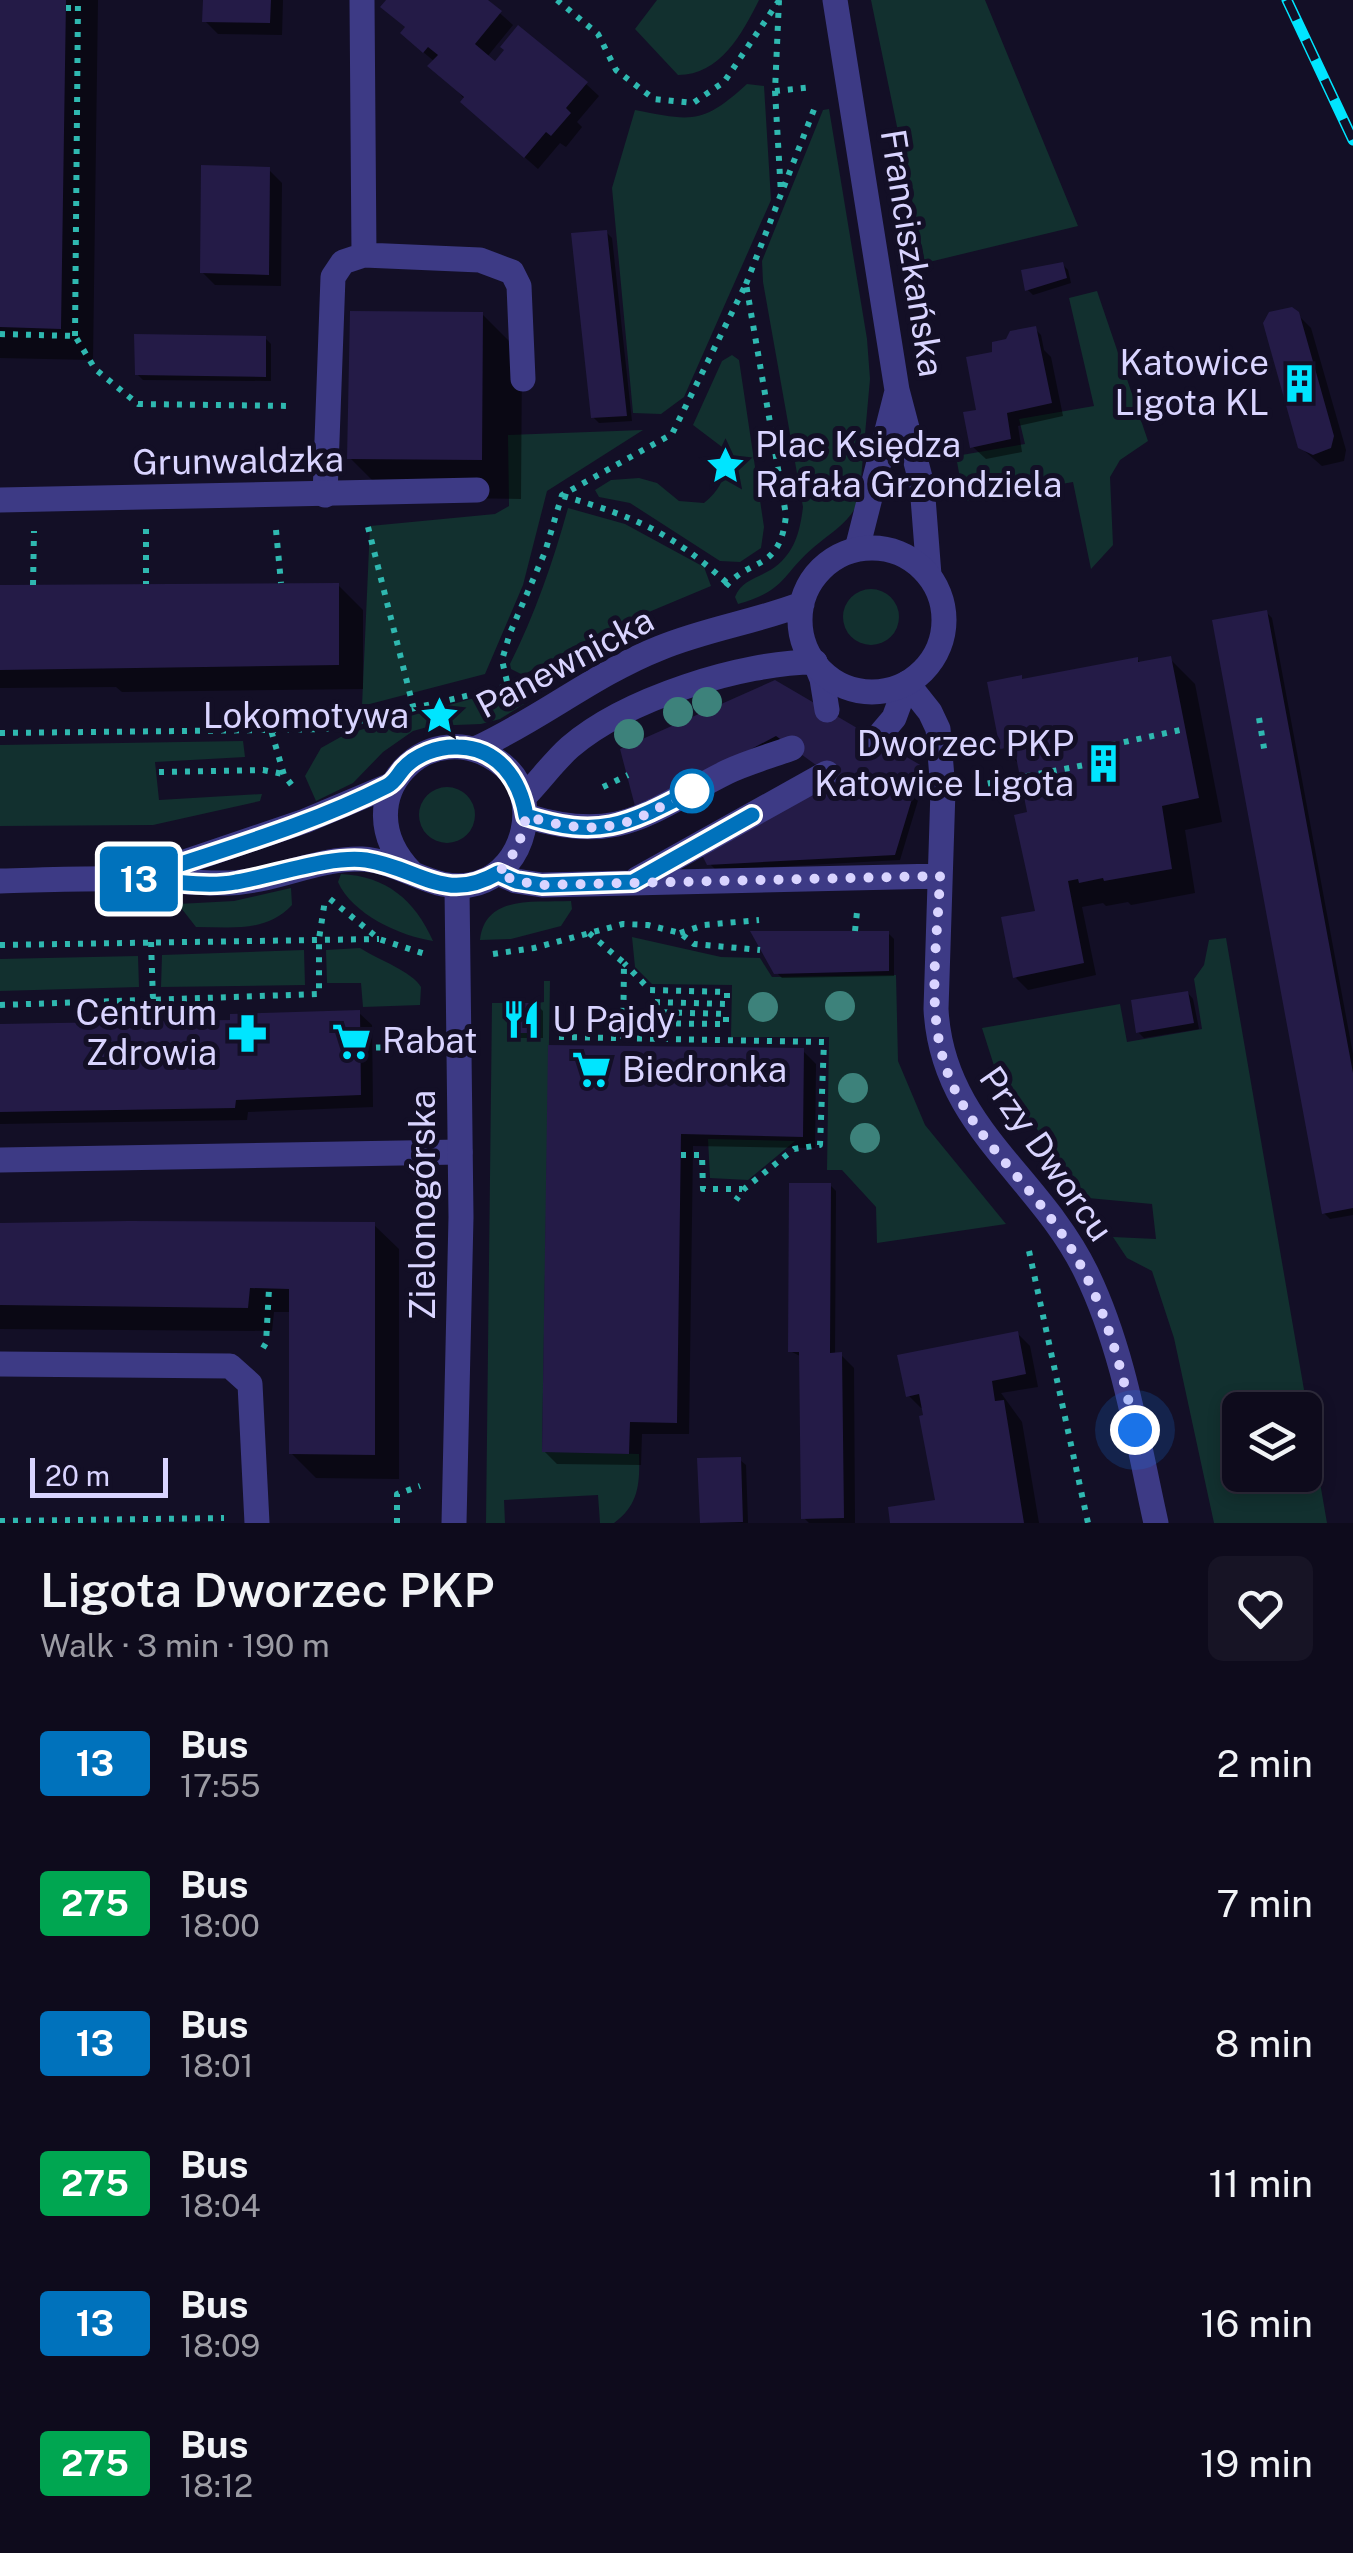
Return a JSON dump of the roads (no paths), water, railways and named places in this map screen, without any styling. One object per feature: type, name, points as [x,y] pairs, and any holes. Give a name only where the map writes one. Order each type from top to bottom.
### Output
[{"type":"street","points":[[362,0],[364,255]]},
{"type":"street","name":"Franciszkańska","points":[[835,0],[898,390],[922,485],[929,575]]},
{"type":"street","points":[[325,496],[333,277],[343,262],[364,255],[480,260],[512,272],[519,286],[522,380]]},
{"type":"street","points":[[857,549],[898,390]]},
{"type":"street","name":"Grunwaldzka","points":[[0,500],[477,490]]},
{"type":"street","points":[[815,662],[822,672],[858,691],[893,689],[907,683],[932,659],[944,626],[942,604],[929,575],[901,554],[880,548],[857,549],[836,557],[818,571],[806,589],[801,634],[822,680],[827,710]]},
{"type":"street","name":"Panewnicka","points":[[475,749],[508,734],[597,677],[661,647],[767,618],[802,604]]},
{"type":"street","name":"Panewnicka","points":[[524,807],[571,746],[660,697],[739,672],[786,662],[815,662]]},
{"type":"street","points":[[877,738],[894,718],[907,683]]},
{"type":"street","name":"Przy Dworcu","points":[[907,683],[938,729],[943,790],[936,1009],[946,1071],[977,1126],[1054,1222],[1084,1267],[1121,1364],[1156,1523]]},
{"type":"street","name":"Panewnicka","points":[[136,879],[305,821],[393,784],[419,756],[456,746],[475,749],[508,769],[524,807],[522,837],[513,857],[498,873]]},
{"type":"street","points":[[524,807],[560,827],[584,829],[629,822],[732,770],[792,748]]},
{"type":"street","points":[[633,882],[827,773]]},
{"type":"street","points":[[393,784],[384,821],[388,841],[411,872]]},
{"type":"street","name":"Panewnicka","points":[[0,881],[136,879],[232,883],[364,859],[411,872],[427,882],[457,888]]},
{"type":"street","points":[[457,888],[498,873],[542,885],[940,876]]},
{"type":"street","name":"Zielonogórska","points":[[454,1523],[460,1152],[457,888]]},
{"type":"street","points":[[0,1160],[460,1152]]},
{"type":"street","points":[[0,1364],[230,1366],[250,1384],[257,1520]]},
{"type":"railway","points":[[1287,0],[1353,140]]},
{"type":"place","name":"Katowice Ligota KL","points":[[1299,383]]},
{"type":"place","name":"Plac Księdza Rafała Grzondziela","points":[[725,465]]},
{"type":"place","name":"Lokomotywa","points":[[439,716]]},
{"type":"place","name":"Dworzec PKP Katowice Ligota","points":[[1104,764]]},
{"type":"place","name":"U Pajdy","points":[[522,1020]]},
{"type":"place","name":"Centrum Zdrowia","points":[[247,1033]]},
{"type":"place","name":"Rabat","points":[[352,1041]]},
{"type":"place","name":"Biedronka","points":[[592,1070]]}]
